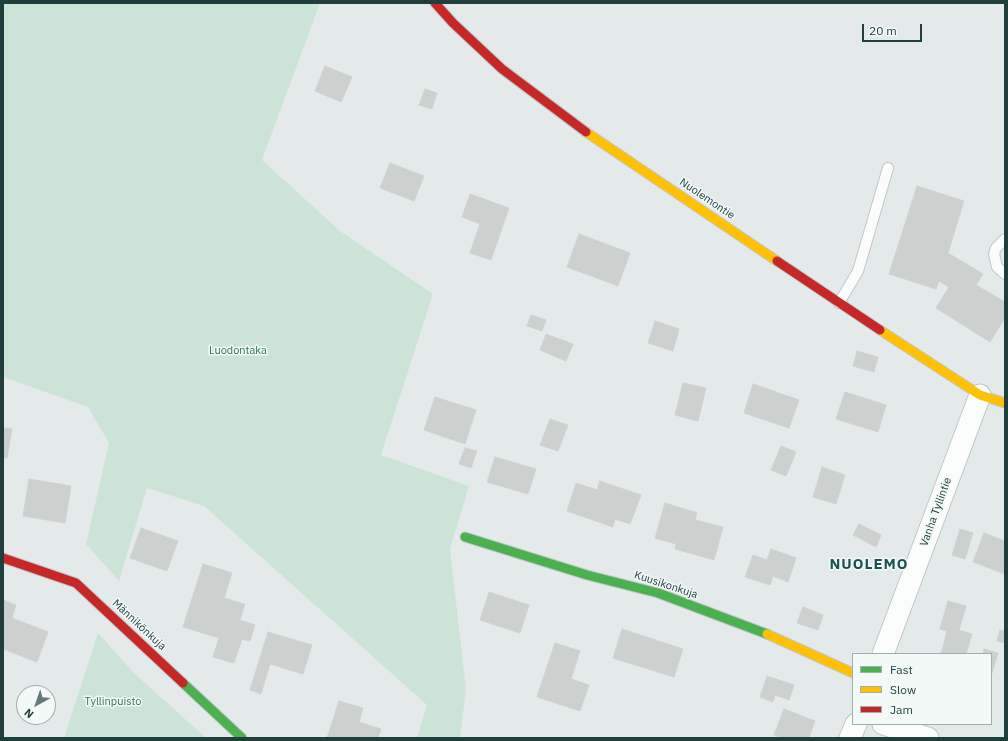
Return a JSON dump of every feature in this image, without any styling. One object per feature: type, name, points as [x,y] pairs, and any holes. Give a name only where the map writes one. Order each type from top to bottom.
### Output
[{"type":"street","name":"Nuolemontie","points":[[435,3],[453,23],[502,69],[566,118],[980,395]]},
{"type":"street","points":[[980,395],[1005,403]]},
{"type":"street","name":"Vanha Tyllintie","points":[[883,653],[980,395]]},
{"type":"street","name":"Kuusikonkuja","points":[[465,537],[588,575],[658,593],[763,632],[852,673]]},
{"type":"street","name":"Männikönkuja","points":[[3,558],[76,583],[242,738]]},
{"type":"street","points":[[850,738],[856,725]]},
{"type":"street","points":[[886,725],[928,738]]},
{"type":"lane","points":[[839,302],[858,271],[888,168]]},
{"type":"lane","points":[[1005,239],[996,248],[994,254],[997,267],[1005,274]]},
{"type":"green space","name":"Luodontaka","points":[[3,3],[320,3],[262,160],[340,231],[433,294],[381,455],[469,486],[450,549],[466,689],[460,738],[417,738],[427,705],[204,506],[147,488],[119,581],[86,544],[109,443],[88,407],[3,377]]},
{"type":"green space","name":"Tyllinpuisto","points":[[98,633],[133,672],[206,738],[64,738]]},
{"type":"building","points":[[325,66],[352,77],[341,102],[315,91]]},
{"type":"building","points":[[425,89],[437,93],[432,109],[419,105]]},
{"type":"building","points":[[390,163],[424,176],[414,201],[380,188]]},
{"type":"building","points":[[917,186],[964,201],[948,253],[983,274],[976,285],[1005,302],[1005,318],[990,342],[936,308],[949,287],[939,281],[936,289],[889,274]]},
{"type":"building","points":[[470,194],[509,208],[491,260],[470,253],[480,224],[462,217]]},
{"type":"building","points":[[579,234],[630,253],[618,286],[567,267]]},
{"type":"building","points":[[531,315],[546,320],[542,331],[527,326]]},
{"type":"building","points":[[655,321],[679,329],[673,351],[648,343]]},
{"type":"building","points":[[546,334],[573,344],[566,361],[540,350]]},
{"type":"building","points":[[857,351],[878,357],[874,372],[853,366]]},
{"type":"building","points":[[683,383],[706,388],[698,421],[675,415]]},
{"type":"building","points":[[753,384],[799,400],[789,428],[744,413]]},
{"type":"building","points":[[845,392],[886,405],[878,432],[836,419]]},
{"type":"building","points":[[435,397],[476,410],[465,444],[424,430]]},
{"type":"building","points":[[550,419],[568,425],[558,451],[540,445]]},
{"type":"building","points":[[3,428],[12,429],[7,458],[3,458]]},
{"type":"building","points":[[781,446],[796,452],[786,476],[771,470]]},
{"type":"building","points":[[465,448],[477,451],[471,468],[459,464]]},
{"type":"building","points":[[495,457],[536,469],[528,494],[487,482]]},
{"type":"building","points":[[822,467],[845,475],[836,504],[813,497]]},
{"type":"building","points":[[29,479],[71,486],[65,523],[23,516]]},
{"type":"building","points":[[600,481],[641,495],[630,524],[615,519],[613,527],[567,511],[576,483],[597,490]]},
{"type":"building","points":[[665,503],[697,513],[695,520],[723,527],[714,560],[675,549],[676,544],[655,538]]},
{"type":"building","points":[[859,524],[881,535],[876,547],[853,535]]},
{"type":"building","points":[[141,528],[178,541],[167,571],[130,558]]},
{"type":"building","points":[[960,529],[973,533],[965,559],[952,555]]},
{"type":"building","points":[[984,533],[1005,541],[1005,574],[973,562]]},
{"type":"building","points":[[771,549],[796,558],[788,582],[773,576],[770,585],[745,577],[753,555],[767,560]]},
{"type":"building","points":[[203,564],[232,573],[224,598],[245,604],[240,620],[255,625],[250,641],[242,639],[234,663],[213,657],[219,638],[183,627]]},
{"type":"building","points":[[489,592],[529,605],[520,633],[480,620]]},
{"type":"building","points":[[3,600],[16,605],[12,618],[48,632],[37,662],[3,649]]},
{"type":"building","points":[[948,601],[966,606],[959,630],[972,634],[966,653],[941,653],[947,631],[940,629]]},
{"type":"building","points":[[803,607],[823,615],[818,630],[797,623]]},
{"type":"building","points":[[622,629],[683,649],[674,677],[613,658]]},
{"type":"building","points":[[1000,630],[1005,631],[1005,643],[997,641]]},
{"type":"building","points":[[268,632],[312,645],[303,674],[270,664],[261,694],[250,690]]},
{"type":"building","points":[[555,643],[580,651],[571,679],[589,685],[580,711],[537,697]]},
{"type":"building","points":[[984,649],[998,653],[992,673],[992,653],[983,653]]},
{"type":"building","points":[[767,676],[794,685],[789,700],[775,695],[773,702],[760,697]]},
{"type":"building","points":[[339,701],[363,708],[359,722],[381,729],[378,738],[327,738]]},
{"type":"building","points":[[784,709],[815,721],[809,738],[782,738],[774,735]]},
{"type":"traffic: fast","points":[[465,537],[587,575],[658,593],[767,634]]},
{"type":"traffic: fast","points":[[183,683],[242,738]]},
{"type":"traffic: slow","points":[[586,132],[777,261]]},
{"type":"traffic: slow","points":[[880,330],[980,395],[1005,403]]},
{"type":"traffic: slow","points":[[767,634],[852,673]]},
{"type":"traffic: jam","points":[[435,3],[453,23],[502,69],[586,132]]},
{"type":"traffic: jam","points":[[777,261],[880,330]]},
{"type":"traffic: jam","points":[[3,558],[76,583],[183,683]]},
{"type":"district","name":"NUOLEMO","points":[[869,565]]}]
